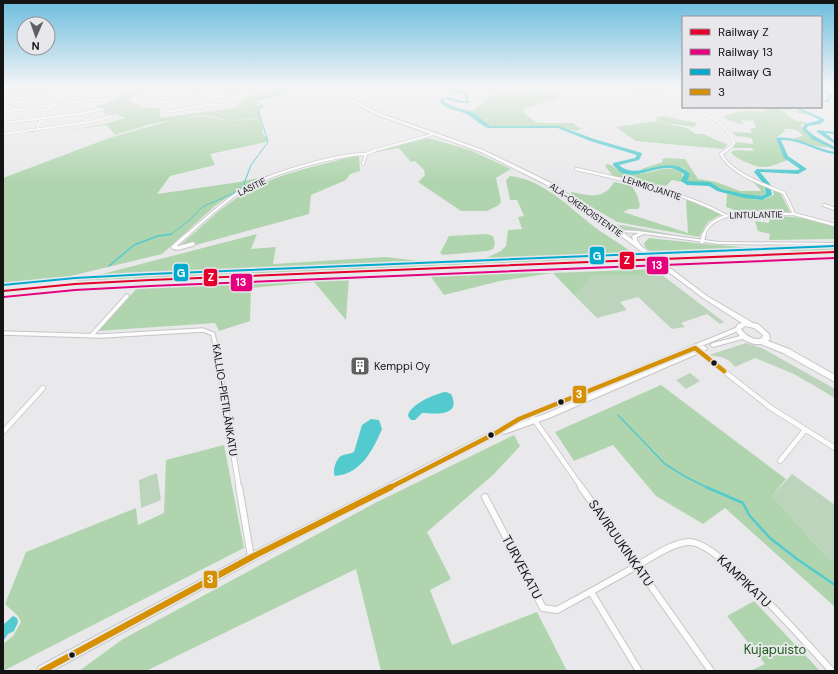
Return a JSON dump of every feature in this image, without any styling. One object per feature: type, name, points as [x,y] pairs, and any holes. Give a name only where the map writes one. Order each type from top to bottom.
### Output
[{"type":"main road","name":"ALA-OKEROISTENTIE","points":[[388,117],[492,155],[527,172],[571,197],[718,307],[739,327],[744,337]]},
{"type":"main road","name":"ALA-OKEROISTENTIE","points":[[718,307],[760,329],[765,339]]},
{"type":"main road","points":[[739,327],[751,325]]},
{"type":"main road","points":[[744,337],[755,342],[765,339],[835,379]]},
{"type":"street","points":[[3,123],[51,117]]},
{"type":"street","points":[[3,134],[90,122],[107,117]]},
{"type":"street","name":"LINTULANTIE","points":[[702,242],[709,224],[718,217],[794,214],[784,193],[747,177],[724,160],[721,154],[732,146],[734,141],[727,128],[715,117]]},
{"type":"street","points":[[36,134],[41,119]]},
{"type":"street","name":"LASITIE","points":[[193,244],[178,248],[173,247],[222,204],[245,189],[287,172],[319,162],[350,155],[366,154],[375,150],[411,143],[434,134]]},
{"type":"street","points":[[363,164],[366,154]]},
{"type":"street","name":"LEHMIOJANTIE","points":[[576,169],[629,180],[707,205],[725,216]]},
{"type":"street","points":[[824,205],[835,209]]},
{"type":"street","points":[[794,214],[835,225]]},
{"type":"street","points":[[618,232],[652,234],[702,242],[735,244],[835,244]]},
{"type":"street","points":[[639,234],[634,236],[634,240],[643,251]]},
{"type":"street","points":[[623,235],[652,234]]},
{"type":"street","points":[[91,336],[127,296]]},
{"type":"street","points":[[42,671],[252,557],[519,419],[533,418],[697,349],[739,327]]},
{"type":"street","name":"KALLIO-PIETILÄNKATU","points":[[3,333],[91,336],[203,330],[213,334],[252,557]]},
{"type":"street","points":[[697,349],[727,340],[744,337]]},
{"type":"street","points":[[697,349],[771,408],[835,448]]},
{"type":"street","points":[[3,432],[43,388]]},
{"type":"street","name":"SAVIRUUKINKATU","points":[[533,418],[711,671]]},
{"type":"street","points":[[780,461],[805,430]]},
{"type":"street","name":"TURVEKATU","points":[[485,497],[544,608],[557,610],[638,567]]},
{"type":"street","name":"KAMPIKATU","points":[[638,567],[666,550],[689,542],[707,547],[734,568],[832,671]]},
{"type":"street","points":[[591,592],[640,671]]},
{"type":"green space","points":[[124,117],[186,117],[151,124],[115,135],[107,125],[70,130],[105,124],[125,118]]},
{"type":"green space","points":[[213,117],[229,121],[262,119],[263,135],[269,139],[266,142],[210,154],[215,165],[170,176],[157,194],[240,182],[280,173],[241,188],[216,205],[162,254],[50,281],[3,285],[3,178],[112,137],[180,118]]},
{"type":"green space","points":[[218,117],[262,118],[230,121]]},
{"type":"green space","points":[[479,117],[530,117],[537,123],[573,123],[584,129],[579,129],[578,131],[553,126],[493,126],[486,124]]},
{"type":"green space","points":[[670,117],[697,123],[694,127],[660,122],[687,128],[696,134],[703,134],[728,145],[723,149],[636,141],[616,127],[658,121],[656,118]]},
{"type":"green space","points":[[725,117],[791,117],[794,120],[808,123],[800,125],[809,136],[828,147],[816,146],[800,141],[794,138],[803,136],[797,130],[784,129],[785,131],[776,138],[788,160],[767,167],[757,166],[741,160],[731,152],[735,150],[754,151],[752,148],[732,148],[737,142],[753,144],[752,138],[736,136],[732,132],[752,133],[750,129],[756,128],[754,121],[742,120],[743,124],[741,124]]},
{"type":"green space","points":[[428,138],[470,150],[511,169],[496,178],[501,201],[499,205],[487,211],[461,211],[418,182],[425,175],[424,170],[415,161],[411,162],[399,148],[375,152]]},
{"type":"green space","points":[[359,156],[360,171],[350,174],[346,180],[311,195],[309,214],[174,251],[228,204],[248,191],[272,179]]},
{"type":"green space","points":[[662,159],[685,159],[698,179],[716,182],[740,191],[760,191],[761,190],[752,181],[763,185],[766,194],[760,196],[744,195],[721,190],[711,183],[686,181],[688,174],[684,168],[674,166],[664,166],[645,171],[641,169],[663,162]]},
{"type":"green space","points":[[607,164],[622,172],[631,174],[642,174],[666,169],[677,170],[682,172],[683,182],[672,180],[666,186],[660,185],[657,188],[613,176],[605,166]]},
{"type":"green space","points":[[510,176],[535,183],[547,190],[600,231],[633,253],[571,260],[75,281],[257,234],[251,249],[276,247],[273,264],[385,257],[430,262],[486,258],[501,251],[506,246],[508,230],[522,229],[518,217],[524,216],[517,200],[510,200],[506,180]]},
{"type":"green space","points":[[614,182],[632,186],[637,195],[640,206],[638,209],[629,209],[623,212],[688,233],[686,200],[714,209],[722,214],[708,222],[699,237],[617,222],[570,194],[572,192],[584,195],[601,194],[606,192]]},
{"type":"green space","points":[[773,189],[780,192],[790,212],[744,213],[726,207],[727,194],[758,200],[774,195]]},
{"type":"green space","points":[[767,216],[801,218],[835,227],[835,239],[769,240],[770,234],[758,231],[755,221],[768,223],[770,221]]},
{"type":"green space","points":[[622,225],[696,239],[625,230],[615,226]]},
{"type":"green space","points":[[487,234],[493,236],[495,244],[493,249],[488,251],[443,255],[440,253],[449,236]]},
{"type":"green space","points":[[649,238],[781,250],[666,253],[664,258],[658,258],[645,247],[644,243]]},
{"type":"green space","points":[[786,246],[835,246],[835,251],[792,252]]},
{"type":"green space","points":[[655,269],[662,275],[594,275],[575,296],[553,273]]},
{"type":"green space","points":[[553,273],[500,281],[444,295],[429,274]]},
{"type":"green space","points":[[594,275],[662,275],[724,322],[720,324],[707,314],[681,323],[685,327],[672,329],[638,297],[620,302],[627,310],[597,318],[575,296]]},
{"type":"green space","points":[[349,277],[346,320],[314,282],[251,288],[250,321],[219,331],[215,323],[98,331],[139,286]]},
{"type":"green space","points":[[746,343],[762,348],[835,389],[835,398],[794,374],[755,358],[735,367],[727,359],[709,355]]},
{"type":"green space","points":[[690,373],[700,381],[686,389],[676,380]]},
{"type":"green space","points":[[661,385],[786,479],[772,496],[830,560],[835,558],[835,607],[725,508],[703,524],[656,496],[613,445],[574,461],[555,432]]},
{"type":"green space","points":[[514,435],[520,446],[494,474],[427,532],[451,579],[430,590],[452,645],[537,612],[567,671],[381,671],[356,569],[146,671],[79,671],[123,639],[377,502]]},
{"type":"green space","points":[[224,445],[244,548],[3,671],[3,644],[13,636],[21,622],[18,616],[5,604],[26,552],[136,508],[138,525],[164,513],[166,460]]},
{"type":"green space","points":[[157,473],[161,500],[141,508],[139,480]]},
{"type":"green space","points":[[792,474],[835,505],[835,558],[830,560],[772,496]]},
{"type":"green space","name":"Kujapuisto","points":[[754,601],[820,671],[750,671],[765,664],[727,616]]},
{"type":"water","points":[[446,392],[451,394],[453,401],[453,406],[450,410],[434,414],[422,413],[415,420],[411,420],[408,416],[413,408],[424,400]]},
{"type":"water","points":[[371,419],[379,420],[382,429],[370,453],[359,466],[352,471],[335,476],[334,468],[336,462],[341,456],[354,452],[362,425]]},
{"type":"water","points":[[13,616],[17,618],[18,622],[14,631],[8,634],[3,641],[3,625]]},
{"type":"waterway","points":[[476,117],[483,124],[490,127],[559,127],[592,140],[640,154],[637,159],[615,164],[622,170],[640,172],[671,166],[680,168],[687,174],[684,181],[687,183],[710,184],[719,190],[744,196],[762,198],[769,195],[767,184],[757,172],[759,170],[798,172],[804,169],[786,157],[778,139],[785,138],[835,153]]},
{"type":"waterway","points":[[818,117],[823,120],[818,123],[807,125],[804,129],[814,138],[835,149]]},
{"type":"waterway","points":[[245,181],[251,165],[268,142],[261,119]]},
{"type":"waterway","points":[[835,133],[819,131],[835,143]]},
{"type":"waterway","points":[[171,234],[190,220],[202,207],[232,194],[244,185],[244,181]]},
{"type":"waterway","points":[[109,266],[134,245],[158,236],[171,234]]},
{"type":"waterway","points":[[618,415],[665,464],[706,487]]},
{"type":"waterway","points":[[706,487],[743,503],[749,515],[770,538],[835,585]]},
{"type":"rail line","name":"G","points":[[3,285],[75,278],[150,274],[835,246]]},
{"type":"rail line","name":"Z","points":[[3,291],[75,284],[150,280],[835,252]]},
{"type":"rail line","name":"13","points":[[4,297],[75,290],[150,286],[835,258]]},
{"type":"transit line","name":"3","points":[[42,671],[252,557],[496,433],[519,419],[695,348],[724,371]]},
{"type":"place","name":"Kemppi Oy","points":[[360,366]]}]
